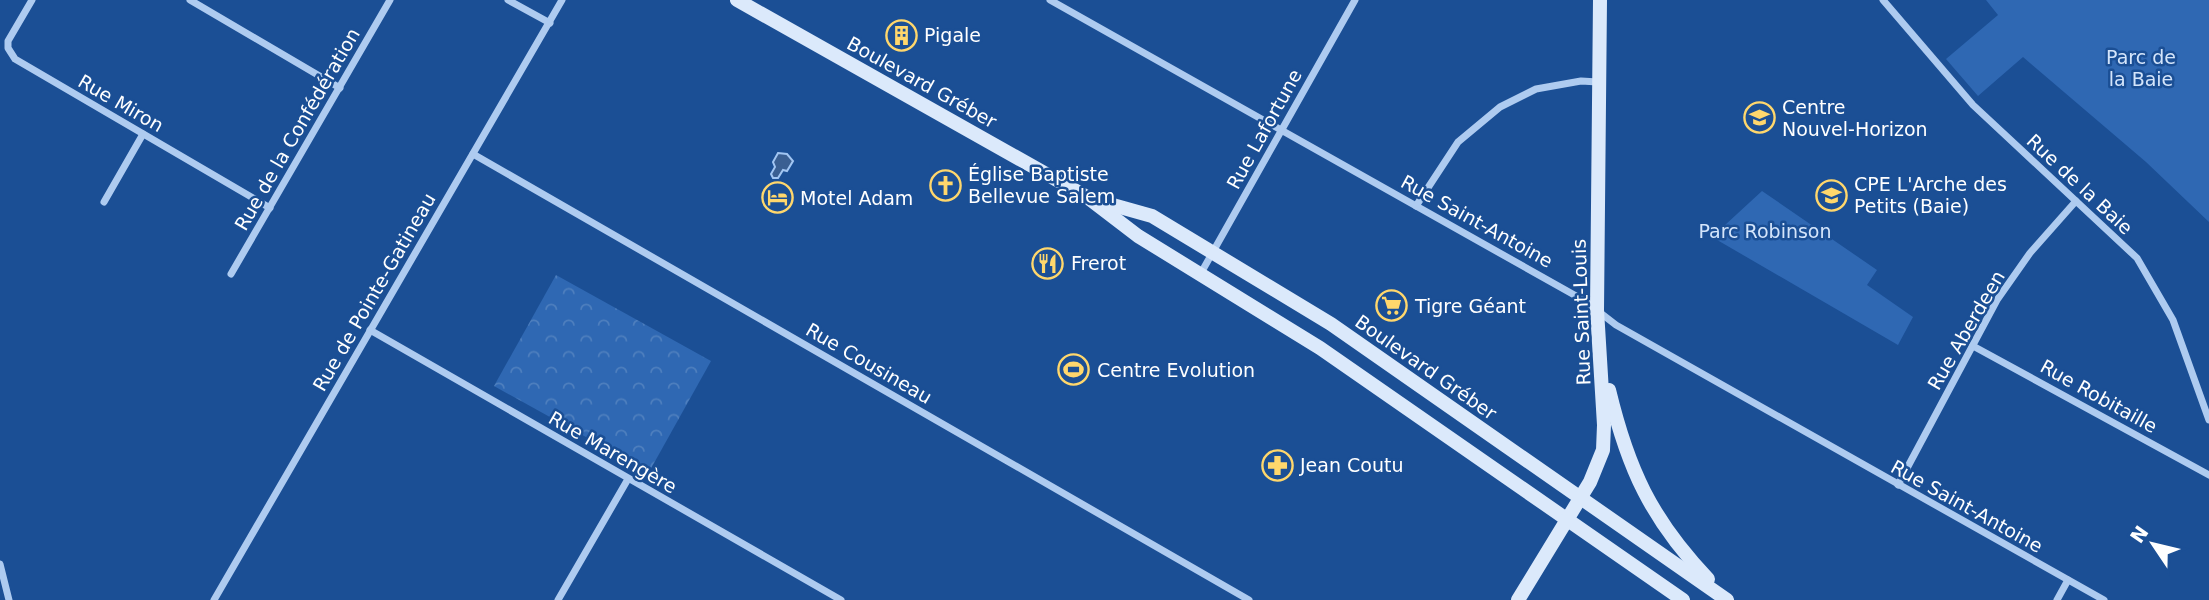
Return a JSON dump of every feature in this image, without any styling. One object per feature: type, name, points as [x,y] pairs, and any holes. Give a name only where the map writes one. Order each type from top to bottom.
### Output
[{"type":"main road","name":"Boulevard Gréber","points":[[737,0],[1087,197],[1138,236],[1320,348],[1683,600]]},
{"type":"main road","name":"Rue Saint-Louis","points":[[1518,600],[1595,472],[1603,450],[1605,425],[1597,310],[1600,0]]},
{"type":"main road","name":"Boulevard Gréber","points":[[1087,197],[1152,216],[1331,324],[1728,600]]},
{"type":"main road","points":[[1600,350],[1625,449],[1639,484],[1669,533],[1728,600]]},
{"type":"street","name":"Rue Miron","points":[[33,0],[8,41],[10,53],[15,59],[270,208]]},
{"type":"street","points":[[190,0],[340,88]]},
{"type":"street","name":"Rue de la Confédération","points":[[231,274],[390,0]]},
{"type":"street","points":[[508,0],[550,23]]},
{"type":"street","name":"Rue de Pointe-Gatineau","points":[[214,600],[562,0]]},
{"type":"street","name":"Rue Saint-Antoine","points":[[1050,0],[1585,300],[1616,325],[2104,600]]},
{"type":"street","name":"Rue de la Baie","points":[[1883,0],[1973,105],[2137,258],[2173,320],[2209,420]]},
{"type":"street","name":"Rue Lafortune","points":[[1201,273],[1353,1]]},
{"type":"street","points":[[1416,205],[1458,142],[1500,107],[1536,89],[1581,81],[1598,82]]},
{"type":"street","points":[[104,202],[143,134]]},
{"type":"street","name":"Rue Cousineau","points":[[473,154],[1249,600]]},
{"type":"street","name":"Rue Aberdeen","points":[[1898,485],[1997,300],[2030,253],[2076,201]]},
{"type":"street","name":"Rue Marengère","points":[[370,330],[841,600]]},
{"type":"street","name":"Rue Robitaille","points":[[1973,346],[2209,475]]},
{"type":"street","points":[[558,600],[628,479]]},
{"type":"street","points":[[0,564],[9,600]]},
{"type":"street","points":[[2057,600],[2068,580]]},
{"type":"green space","name":"Parc de la Baie","points":[[1986,0],[2209,0],[2209,222],[2146,162],[2023,57],[1978,96],[1946,59],[1998,15]]},
{"type":"green space","name":"Parc Robinson","points":[[1762,191],[1877,270],[1867,285],[1913,317],[1898,345],[1712,237]]},
{"type":"green space","points":[[556,275],[711,361],[649,472],[494,386]]},
{"type":"shaded area","points":[[778,153],[787,154],[793,161],[787,171],[783,170],[778,178],[773,178],[773,162]]},
{"type":"place","name":"Pigale","points":[[901,35]]},
{"type":"place","name":"Centre Nouvel-Horizon","points":[[1759,118]]},
{"type":"place","name":"Église Baptiste Bellevue Salem","points":[[945,185]]},
{"type":"place","name":"CPE L'Arche des Petits (Baie)","points":[[1831,195]]},
{"type":"place","name":"Motel Adam","points":[[777,198]]},
{"type":"place","name":"Frerot","points":[[1048,263]]},
{"type":"place","name":"Tigre Géant","points":[[1392,306]]},
{"type":"place","name":"Centre Evolution","points":[[1074,370]]},
{"type":"place","name":"Jean Coutu","points":[[1277,465]]}]
